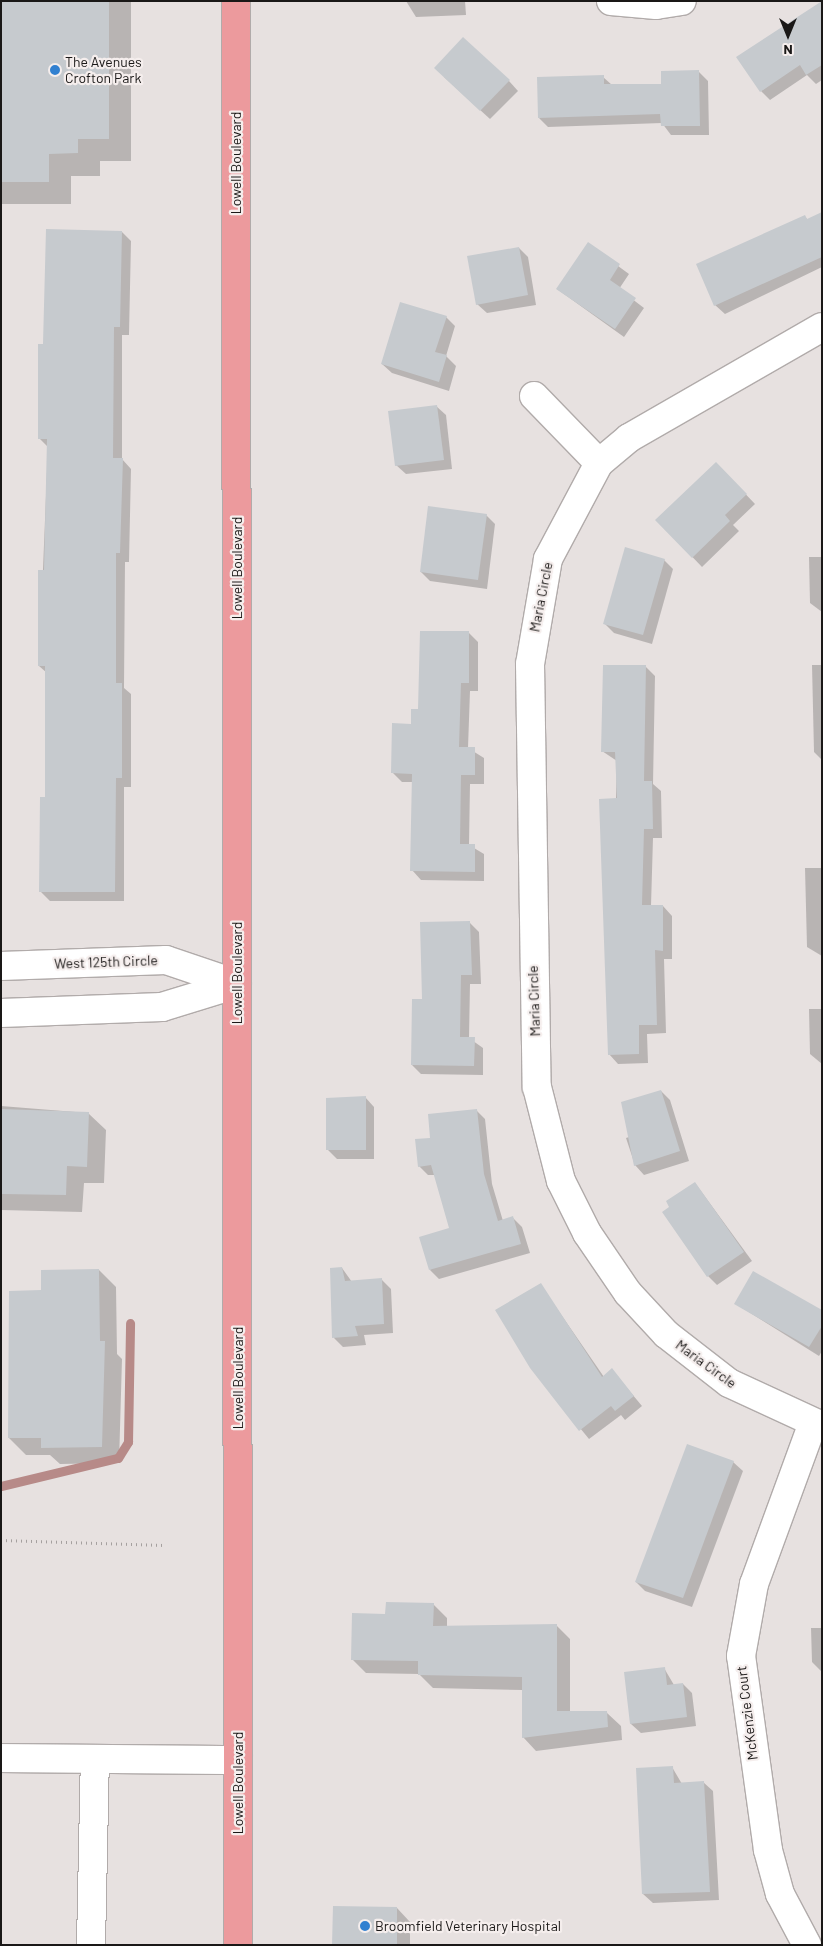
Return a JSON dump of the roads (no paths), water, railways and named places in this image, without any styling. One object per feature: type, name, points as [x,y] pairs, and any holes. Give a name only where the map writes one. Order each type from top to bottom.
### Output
[{"type":"main road","name":"Lowell Boulevard","points":[[236,1],[238,1945]]},
{"type":"street","points":[[611,1],[656,5],[682,1]]},
{"type":"street","name":"Maria Circle","points":[[817,1425],[729,1383],[666,1334],[628,1294],[587,1233],[561,1181],[537,1087],[530,664],[548,559],[600,463],[629,438],[822,327]]},
{"type":"street","points":[[534,396],[600,463]]},
{"type":"street","name":"West 125th Circle","points":[[1,966],[166,960],[237,984]]},
{"type":"street","points":[[1,1013],[162,1007],[237,984]]},
{"type":"street","name":"McKenzie Court","points":[[807,1945],[780,1894],[768,1850],[742,1687],[741,1656],[754,1584],[817,1425]]},
{"type":"street","points":[[1,1758],[238,1760]]},
{"type":"street","points":[[91,1945],[95,1760]]},
{"type":"waterway","points":[[1,1486],[118,1458],[128,1442],[130,1323]]},
{"type":"place","name":"The Avenues Crofton Park","points":[[55,70]]},
{"type":"place","name":"Broomfield Veterinary Hospital","points":[[365,1926]]}]
